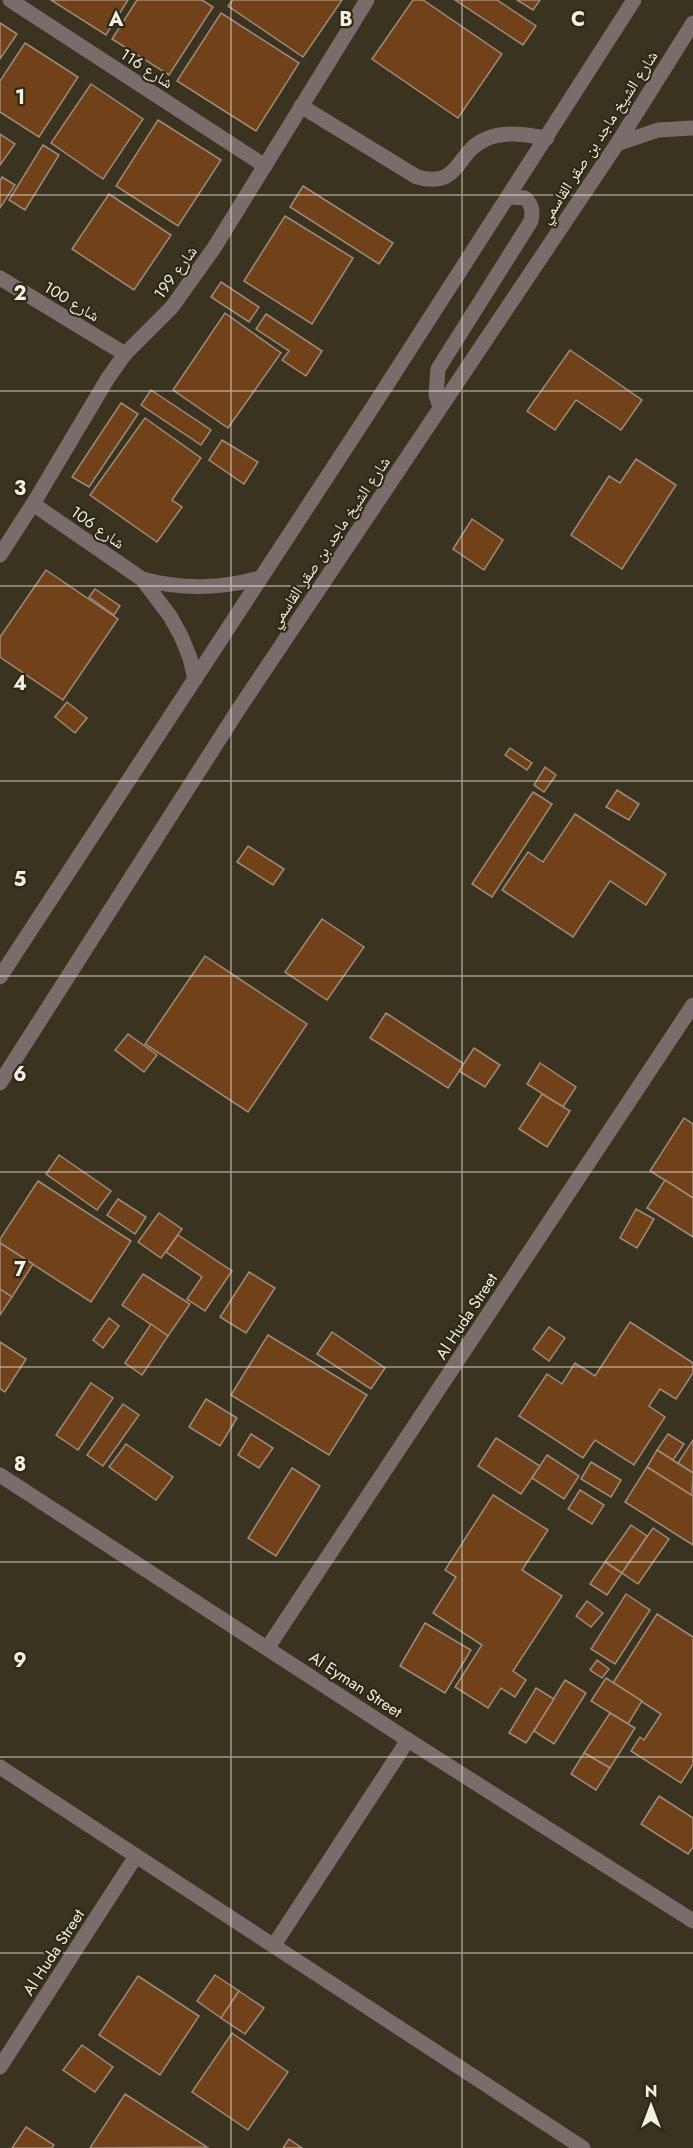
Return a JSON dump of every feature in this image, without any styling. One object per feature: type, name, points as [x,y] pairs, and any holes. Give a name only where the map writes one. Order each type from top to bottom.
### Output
[{"type":"street","name":"شارع 116","points":[[10,0],[265,166]]},
{"type":"street","name":"شارع 199","points":[[0,555],[125,354],[172,307],[214,249],[367,0]]},
{"type":"street","points":[[0,977],[374,405],[634,0]]},
{"type":"street","name":"شارع الشيخ ماجد بن صقر القاسمي","points":[[0,1083],[238,710],[616,144],[693,23]]},
{"type":"street","points":[[302,106],[417,177],[431,181],[445,178],[473,147],[486,139],[513,133],[547,138]]},
{"type":"street","points":[[616,144],[658,130],[693,128]]},
{"type":"street","points":[[440,407],[436,395],[438,369],[531,221],[533,213],[531,204],[525,198],[508,197]]},
{"type":"street","name":"شارع 100","points":[[0,278],[125,354]]},
{"type":"street","name":"شارع 106","points":[[33,504],[142,579],[170,616],[181,636],[195,679]]},
{"type":"street","name":"شارع 106","points":[[142,579],[189,588],[237,584],[260,578]]},
{"type":"street","name":"Al Huda Street","points":[[268,1647],[693,1005]]},
{"type":"street","name":"Al Eyman Street","points":[[0,1475],[408,1740],[693,1921]]},
{"type":"street","points":[[274,1945],[408,1740]]},
{"type":"street","points":[[0,1767],[274,1945],[566,2143],[583,2148]]},
{"type":"street","name":"Al Huda Street","points":[[0,2067],[136,1856]]},
{"type":"building","points":[[51,0],[128,0],[106,35]]},
{"type":"building","points":[[137,0],[202,0],[213,7],[169,75],[112,39]]},
{"type":"building","points":[[233,0],[342,0],[303,57],[228,6]]},
{"type":"building","points":[[413,0],[423,0],[502,54],[458,118],[372,59]]},
{"type":"building","points":[[455,0],[497,0],[536,26],[523,45]]},
{"type":"building","points":[[517,0],[540,0],[533,10]]},
{"type":"building","points":[[221,13],[299,63],[256,131],[177,81]]},
{"type":"building","points":[[0,23],[17,34],[0,59]]},
{"type":"building","points":[[25,43],[78,77],[39,137],[0,112],[0,81]]},
{"type":"building","points":[[91,84],[143,119],[103,179],[51,143]]},
{"type":"building","points":[[158,120],[221,160],[178,226],[116,186]]},
{"type":"building","points":[[0,134],[15,144],[0,165]]},
{"type":"building","points":[[43,145],[59,155],[25,210],[9,200]]},
{"type":"building","points":[[2,177],[15,185],[0,208],[0,181]]},
{"type":"building","points":[[303,186],[393,243],[379,264],[290,207]]},
{"type":"building","points":[[109,194],[171,235],[134,290],[72,249]]},
{"type":"building","points":[[285,216],[353,258],[312,324],[244,281]]},
{"type":"building","points":[[221,282],[259,307],[249,322],[211,297]]},
{"type":"building","points":[[225,313],[281,353],[228,428],[173,390]]},
{"type":"building","points":[[266,314],[322,351],[306,376],[282,360],[289,351],[256,329]]},
{"type":"building","points":[[570,350],[642,400],[621,430],[576,400],[555,430],[527,411]]},
{"type":"building","points":[[151,390],[211,430],[201,445],[141,405]]},
{"type":"building","points":[[121,403],[138,414],[89,487],[72,477]]},
{"type":"building","points":[[145,418],[201,458],[172,500],[182,507],[157,542],[90,495]]},
{"type":"building","points":[[222,440],[258,462],[244,484],[209,460]]},
{"type":"building","points":[[636,459],[676,485],[622,569],[571,535],[609,476],[620,483]]},
{"type":"building","points":[[472,519],[503,540],[484,570],[453,549]]},
{"type":"building","points":[[46,570],[118,619],[63,700],[0,657],[0,637]]},
{"type":"building","points":[[95,589],[120,606],[114,615],[89,597]]},
{"type":"building","points":[[67,702],[87,718],[75,733],[55,717]]},
{"type":"building","points":[[510,748],[532,763],[527,770],[505,755]]},
{"type":"building","points":[[545,767],[556,775],[544,792],[534,785]]},
{"type":"building","points":[[617,790],[639,804],[629,820],[606,807]]},
{"type":"building","points":[[533,792],[552,804],[492,897],[472,884]]},
{"type":"building","points":[[575,814],[666,874],[646,905],[610,881],[573,937],[502,890],[528,852],[543,862]]},
{"type":"building","points":[[248,846],[284,869],[273,885],[237,862]]},
{"type":"building","points":[[322,919],[364,947],[327,1000],[285,972]]},
{"type":"building","points":[[205,956],[307,1024],[248,1112],[145,1044]]},
{"type":"building","points":[[386,1013],[464,1064],[448,1088],[370,1038]]},
{"type":"building","points":[[128,1034],[157,1055],[144,1072],[115,1050]]},
{"type":"building","points":[[474,1048],[500,1065],[485,1087],[459,1071]]},
{"type":"building","points":[[540,1063],[576,1087],[563,1107],[527,1084]]},
{"type":"building","points":[[542,1094],[570,1111],[547,1147],[519,1129]]},
{"type":"building","points":[[684,1118],[693,1124],[693,1198],[650,1171]]},
{"type":"building","points":[[59,1155],[111,1191],[97,1210],[46,1174]]},
{"type":"building","points":[[665,1180],[693,1198],[693,1237],[647,1208]]},
{"type":"building","points":[[38,1181],[131,1241],[91,1302],[0,1243],[0,1239]]},
{"type":"building","points":[[118,1199],[146,1217],[135,1234],[107,1215]]},
{"type":"building","points":[[636,1209],[654,1219],[637,1248],[620,1238]]},
{"type":"building","points":[[159,1213],[182,1229],[161,1258],[138,1242]]},
{"type":"building","points":[[178,1235],[232,1271],[205,1311],[187,1299],[202,1277],[166,1252]]},
{"type":"building","points":[[0,1243],[33,1264],[12,1297],[0,1289]]},
{"type":"building","points":[[249,1272],[275,1288],[246,1333],[220,1317]]},
{"type":"building","points":[[143,1274],[190,1304],[168,1336],[122,1305]]},
{"type":"building","points":[[0,1289],[12,1297],[0,1315]]},
{"type":"building","points":[[109,1318],[119,1326],[103,1348],[93,1340]]},
{"type":"building","points":[[630,1322],[693,1363],[693,1373],[676,1399],[660,1389],[649,1406],[665,1417],[634,1465],[595,1440],[583,1458],[519,1416],[547,1374],[562,1384],[575,1363],[595,1376]]},
{"type":"building","points":[[151,1324],[168,1336],[142,1375],[125,1363]]},
{"type":"building","points":[[549,1327],[565,1338],[549,1361],[533,1349]]},
{"type":"building","points":[[332,1332],[385,1368],[371,1389],[317,1354]]},
{"type":"building","points":[[268,1335],[367,1395],[329,1455],[231,1395]]},
{"type":"building","points":[[0,1342],[26,1359],[5,1392],[0,1389]]},
{"type":"building","points":[[91,1383],[113,1398],[78,1450],[56,1435]]},
{"type":"building","points":[[206,1399],[237,1418],[220,1446],[189,1427]]},
{"type":"building","points":[[123,1404],[139,1415],[103,1466],[87,1455]]},
{"type":"building","points":[[251,1434],[273,1448],[259,1468],[238,1455]]},
{"type":"building","points":[[668,1434],[684,1444],[673,1460],[657,1450]]},
{"type":"building","points":[[496,1438],[540,1466],[521,1494],[478,1466]]},
{"type":"building","points":[[693,1440],[693,1473],[678,1463]]},
{"type":"building","points":[[126,1444],[173,1477],[156,1500],[109,1467]]},
{"type":"building","points":[[657,1450],[693,1473],[692,1496],[647,1467]]},
{"type":"building","points":[[547,1455],[579,1476],[564,1499],[532,1478]]},
{"type":"building","points":[[591,1462],[621,1480],[611,1497],[581,1479]]},
{"type":"building","points":[[647,1467],[693,1496],[693,1545],[625,1502]]},
{"type":"building","points":[[292,1468],[320,1486],[276,1556],[248,1538]]},
{"type":"building","points":[[580,1490],[604,1505],[592,1524],[568,1509]]},
{"type":"building","points":[[493,1495],[548,1530],[522,1570],[562,1596],[513,1671],[526,1680],[515,1697],[501,1688],[488,1708],[455,1687],[482,1645],[433,1613],[456,1577],[445,1570]]},
{"type":"building","points":[[631,1525],[647,1536],[622,1573],[605,1562]]},
{"type":"building","points":[[653,1528],[669,1539],[638,1584],[622,1573]]},
{"type":"building","points":[[605,1562],[622,1573],[607,1595],[590,1584]]},
{"type":"building","points":[[626,1594],[650,1610],[615,1664],[591,1649]]},
{"type":"building","points":[[587,1601],[603,1613],[591,1627],[576,1616]]},
{"type":"building","points":[[657,1614],[693,1637],[693,1764],[681,1783],[631,1751],[640,1737],[644,1740],[661,1714],[613,1683]]},
{"type":"building","points":[[425,1623],[471,1650],[445,1693],[400,1666]]},
{"type":"building","points":[[597,1660],[609,1669],[602,1678],[590,1670]]},
{"type":"building","points":[[606,1678],[642,1701],[628,1724],[591,1701]]},
{"type":"building","points":[[565,1680],[586,1693],[554,1744],[534,1731]]},
{"type":"building","points":[[536,1688],[554,1699],[526,1743],[509,1733]]},
{"type":"building","points":[[610,1713],[635,1728],[610,1768],[584,1753]]},
{"type":"building","points":[[584,1753],[610,1768],[596,1790],[571,1774]]},
{"type":"building","points":[[659,1796],[693,1818],[693,1847],[688,1854],[641,1824]]},
{"type":"building","points":[[215,1975],[239,1991],[221,2018],[197,2001]]},
{"type":"building","points":[[138,1976],[199,2016],[160,2075],[99,2035]]},
{"type":"building","points":[[239,1991],[264,2008],[245,2034],[221,2018]]},
{"type":"building","points":[[232,2033],[288,2072],[248,2130],[192,2092]]},
{"type":"building","points":[[82,2045],[113,2067],[95,2092],[63,2070]]},
{"type":"building","points":[[125,2094],[207,2147],[90,2148]]},
{"type":"building","points":[[26,2127],[54,2145],[52,2148],[12,2148]]},
{"type":"building","points":[[289,2139],[302,2148],[283,2148]]}]
